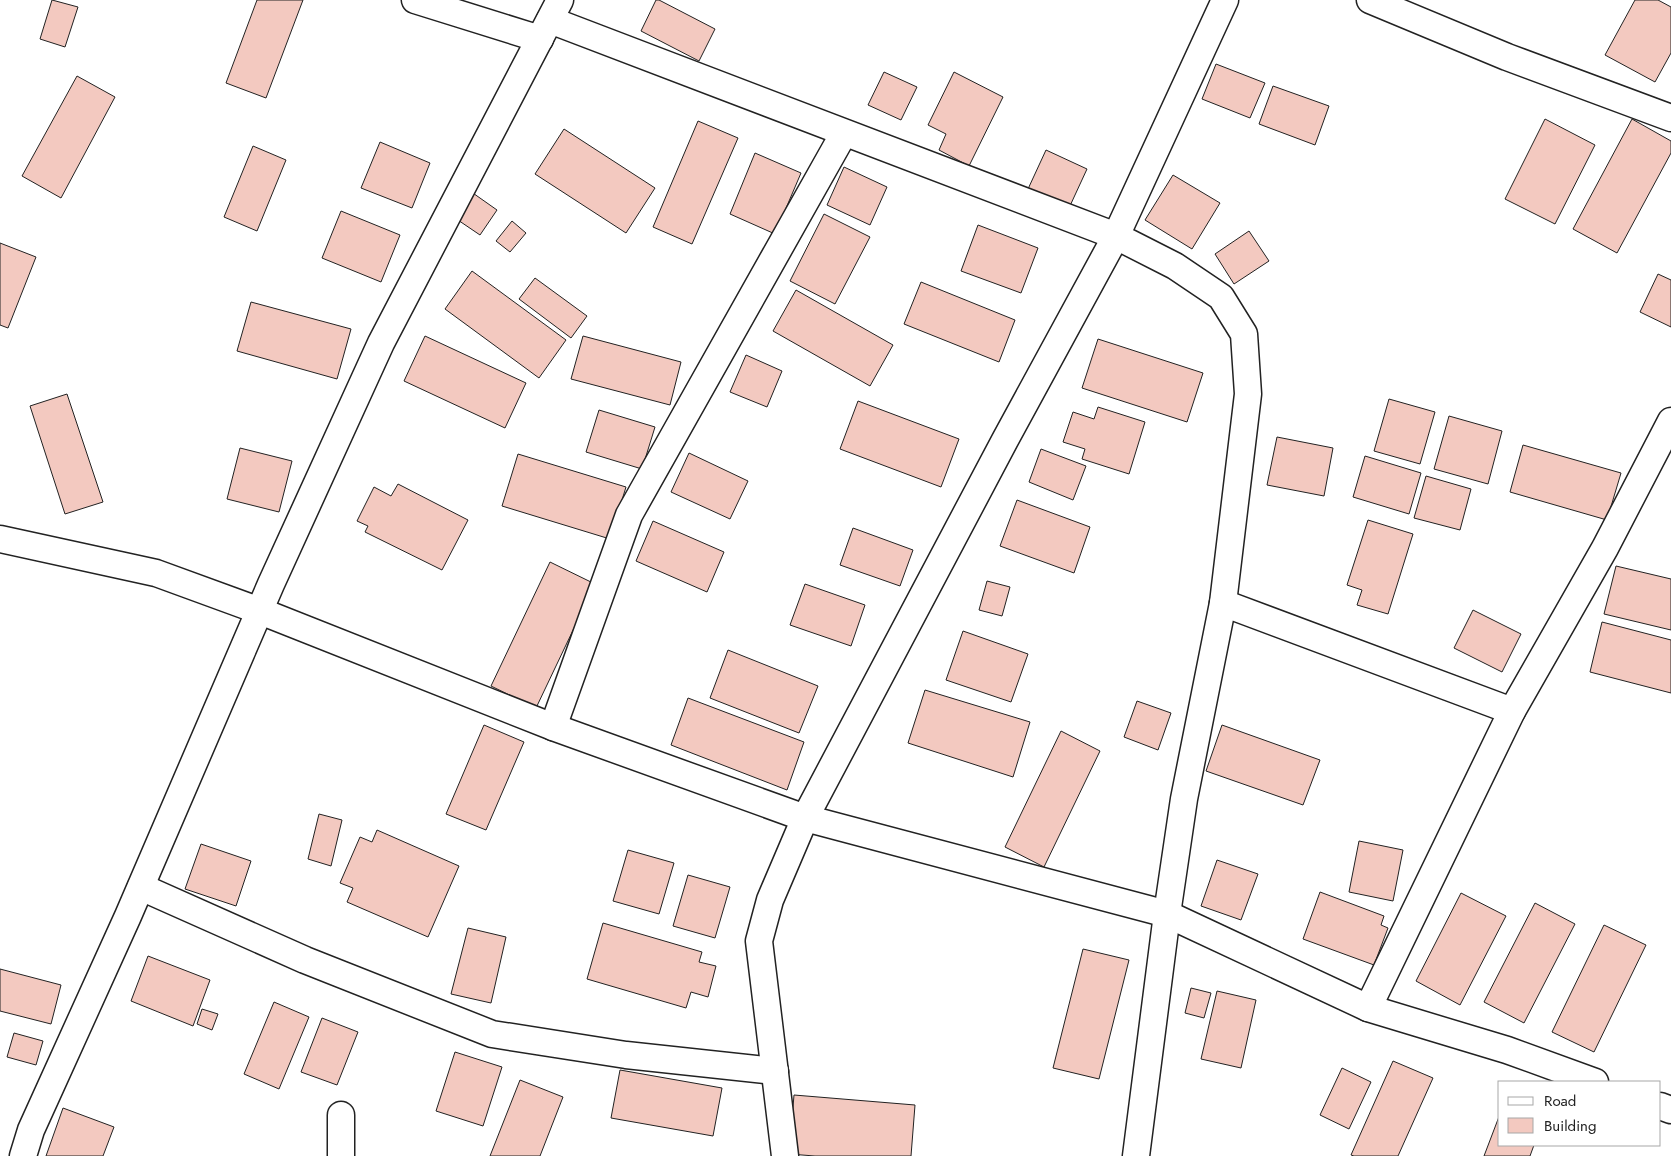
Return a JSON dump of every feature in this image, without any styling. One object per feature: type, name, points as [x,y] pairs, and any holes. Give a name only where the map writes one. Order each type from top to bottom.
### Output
[{"type":"street","points":[[415,0],[550,20],[1116,236],[1174,266],[1220,297],[1244,334],[1248,394],[1223,603],[1184,799],[1167,914],[1136,1156]]},
{"type":"street","points":[[786,1156],[759,942],[770,900],[805,818],[1000,448],[1116,236],[1225,0]]},
{"type":"street","points":[[1370,0],[1507,57],[1671,118]]},
{"type":"street","points":[[23,1156],[31,1130],[141,887],[260,611],[381,343],[550,20]]},
{"type":"street","points":[[553,727],[629,515],[844,132]]},
{"type":"street","points":[[1368,1008],[1512,711],[1605,548],[1669,429]]},
{"type":"street","points":[[0,539],[156,573],[260,611],[553,727],[805,818],[1167,914],[1368,1008],[1507,1050],[1592,1081]]},
{"type":"street","points":[[1223,603],[1512,711]]},
{"type":"street","points":[[141,887],[305,960],[492,1034],[626,1055],[775,1070]]},
{"type":"street","points":[[341,1115],[341,1156]]},
{"type":"building","points":[[52,0],[78,7],[65,47],[40,39]]},
{"type":"building","points":[[257,0],[303,0],[266,98],[226,83]]},
{"type":"building","points":[[656,0],[715,29],[699,61],[641,31]]},
{"type":"building","points":[[1635,0],[1658,0],[1671,7],[1671,53],[1655,82],[1605,55]]},
{"type":"building","points":[[1216,64],[1265,83],[1250,118],[1202,99]]},
{"type":"building","points":[[884,72],[917,87],[901,120],[868,105]]},
{"type":"building","points":[[954,72],[1003,97],[969,166],[939,150],[946,134],[928,125]]},
{"type":"building","points":[[77,76],[115,97],[61,198],[22,176]]},
{"type":"building","points":[[1273,86],[1329,106],[1315,145],[1259,124]]},
{"type":"building","points":[[1545,119],[1595,145],[1555,224],[1505,199]]},
{"type":"building","points":[[1632,119],[1671,141],[1671,153],[1617,253],[1573,229]]},
{"type":"building","points":[[698,121],[738,138],[692,244],[653,227]]},
{"type":"building","points":[[564,129],[655,188],[626,233],[535,174]]},
{"type":"building","points":[[380,142],[430,163],[412,208],[361,188]]},
{"type":"building","points":[[253,146],[286,160],[257,231],[224,217]]},
{"type":"building","points":[[1046,150],[1087,169],[1069,208],[1028,189]]},
{"type":"building","points":[[755,153],[801,173],[775,234],[730,214]]},
{"type":"building","points":[[844,167],[887,187],[870,225],[827,205]]},
{"type":"building","points":[[1173,175],[1220,203],[1192,249],[1145,220]]},
{"type":"building","points":[[470,191],[497,210],[480,235],[452,216]]},
{"type":"building","points":[[341,211],[400,235],[381,282],[322,258]]},
{"type":"building","points":[[824,214],[870,237],[835,304],[790,281]]},
{"type":"building","points":[[512,221],[526,233],[510,252],[496,241]]},
{"type":"building","points":[[978,225],[1038,248],[1021,293],[961,271]]},
{"type":"building","points":[[1249,231],[1269,261],[1234,284],[1215,254]]},
{"type":"building","points":[[0,243],[36,257],[8,328],[0,325]]},
{"type":"building","points":[[472,271],[566,340],[539,378],[445,309]]},
{"type":"building","points":[[1658,274],[1671,280],[1671,327],[1640,312]]},
{"type":"building","points":[[535,278],[587,316],[571,338],[519,299]]},
{"type":"building","points":[[921,282],[1015,320],[999,362],[904,324]]},
{"type":"building","points":[[796,290],[893,345],[870,386],[773,331]]},
{"type":"building","points":[[251,302],[351,329],[337,379],[237,351]]},
{"type":"building","points":[[425,336],[526,383],[505,428],[404,381]]},
{"type":"building","points":[[583,336],[681,362],[670,405],[571,379]]},
{"type":"building","points":[[1098,339],[1203,373],[1187,422],[1082,388]]},
{"type":"building","points":[[746,355],[782,371],[767,407],[730,392]]},
{"type":"building","points":[[67,394],[103,502],[65,514],[30,406]]},
{"type":"building","points":[[1389,399],[1435,412],[1420,464],[1374,451]]},
{"type":"building","points":[[858,401],[959,439],[941,487],[840,449]]},
{"type":"building","points":[[1098,407],[1145,422],[1129,474],[1082,459],[1085,449],[1063,442],[1073,412],[1094,419]]},
{"type":"building","points":[[599,410],[655,427],[642,469],[586,452]]},
{"type":"building","points":[[1449,416],[1502,431],[1488,484],[1434,469]]},
{"type":"building","points":[[1277,437],[1333,448],[1324,496],[1267,485]]},
{"type":"building","points":[[1523,445],[1621,473],[1607,520],[1510,492]]},
{"type":"building","points":[[240,448],[292,461],[279,512],[227,499]]},
{"type":"building","points":[[1041,449],[1086,466],[1073,500],[1029,482]]},
{"type":"building","points":[[689,453],[748,481],[730,519],[671,492]]},
{"type":"building","points":[[518,454],[626,487],[610,539],[502,506]]},
{"type":"building","points":[[1365,456],[1421,473],[1409,514],[1353,497]]},
{"type":"building","points":[[1426,476],[1471,489],[1460,530],[1414,518]]},
{"type":"building","points":[[398,484],[468,520],[442,570],[365,532],[368,526],[357,521],[374,487],[391,496]]},
{"type":"building","points":[[1017,500],[1090,527],[1074,573],[1000,546]]},
{"type":"building","points":[[1368,520],[1413,534],[1388,614],[1357,605],[1362,590],[1347,585]]},
{"type":"building","points":[[653,521],[724,552],[707,592],[636,561]]},
{"type":"building","points":[[853,528],[913,550],[900,586],[840,565]]},
{"type":"building","points":[[550,562],[595,584],[536,708],[491,686]]},
{"type":"building","points":[[1616,566],[1671,579],[1671,630],[1604,614]]},
{"type":"building","points":[[987,581],[1010,587],[1002,616],[979,610]]},
{"type":"building","points":[[805,584],[865,605],[851,646],[790,625]]},
{"type":"building","points":[[1473,610],[1521,634],[1502,672],[1454,648]]},
{"type":"building","points":[[1602,622],[1671,640],[1671,693],[1590,672]]},
{"type":"building","points":[[963,631],[1028,654],[1011,702],[946,680]]},
{"type":"building","points":[[728,650],[818,686],[799,733],[710,698]]},
{"type":"building","points":[[925,690],[1030,722],[1013,777],[908,743]]},
{"type":"building","points":[[688,698],[804,742],[787,790],[671,745]]},
{"type":"building","points":[[1137,701],[1171,713],[1158,750],[1124,737]]},
{"type":"building","points":[[484,725],[524,742],[486,830],[446,814]]},
{"type":"building","points":[[1222,725],[1320,760],[1303,805],[1206,771]]},
{"type":"building","points":[[1061,731],[1100,751],[1044,867],[1005,847]]},
{"type":"building","points":[[319,814],[342,820],[331,866],[308,859]]},
{"type":"building","points":[[377,830],[459,866],[428,937],[347,902],[353,888],[340,883],[360,837],[372,842]]},
{"type":"building","points":[[1359,841],[1403,850],[1393,901],[1349,892]]},
{"type":"building","points":[[201,844],[251,861],[236,906],[185,889]]},
{"type":"building","points":[[628,850],[674,863],[659,914],[613,901]]},
{"type":"building","points":[[1217,860],[1258,874],[1241,920],[1201,906]]},
{"type":"building","points":[[688,875],[730,887],[715,938],[673,926]]},
{"type":"building","points":[[1320,892],[1384,916],[1381,925],[1388,928],[1374,965],[1303,939]]},
{"type":"building","points":[[1461,893],[1506,916],[1460,1005],[1416,981]]},
{"type":"building","points":[[1535,903],[1575,924],[1524,1023],[1484,1002]]},
{"type":"building","points":[[603,923],[702,952],[699,962],[716,966],[708,997],[691,992],[686,1008],[587,979]]},
{"type":"building","points":[[1604,925],[1646,945],[1594,1052],[1552,1032]]},
{"type":"building","points":[[468,928],[506,937],[491,1003],[451,994]]},
{"type":"building","points":[[1083,949],[1129,960],[1099,1079],[1053,1068]]},
{"type":"building","points":[[148,956],[210,980],[193,1026],[131,1001]]},
{"type":"building","points":[[0,969],[61,985],[51,1024],[0,1011]]},
{"type":"building","points":[[1191,988],[1211,993],[1204,1018],[1185,1013]]},
{"type":"building","points":[[1217,991],[1256,1000],[1241,1068],[1201,1059]]},
{"type":"building","points":[[274,1002],[309,1017],[279,1089],[244,1074]]},
{"type":"building","points":[[202,1009],[218,1014],[212,1030],[197,1024]]},
{"type":"building","points":[[322,1018],[358,1032],[337,1085],[301,1072]]},
{"type":"building","points":[[14,1033],[43,1041],[36,1065],[7,1057]]},
{"type":"building","points":[[455,1052],[502,1067],[483,1126],[436,1111]]},
{"type":"building","points":[[1393,1061],[1433,1078],[1398,1156],[1351,1155]]},
{"type":"building","points":[[1342,1068],[1371,1082],[1349,1129],[1320,1115]]},
{"type":"building","points":[[620,1070],[722,1088],[713,1136],[611,1118]]},
{"type":"building","points":[[520,1080],[563,1097],[540,1156],[490,1156]]},
{"type":"building","points":[[794,1095],[915,1105],[911,1156],[815,1156],[789,1154]]},
{"type":"building","points":[[63,1108],[114,1127],[103,1156],[46,1156]]},
{"type":"building","points":[[1498,1119],[1498,1146],[1534,1146],[1530,1156],[1484,1156]]}]
